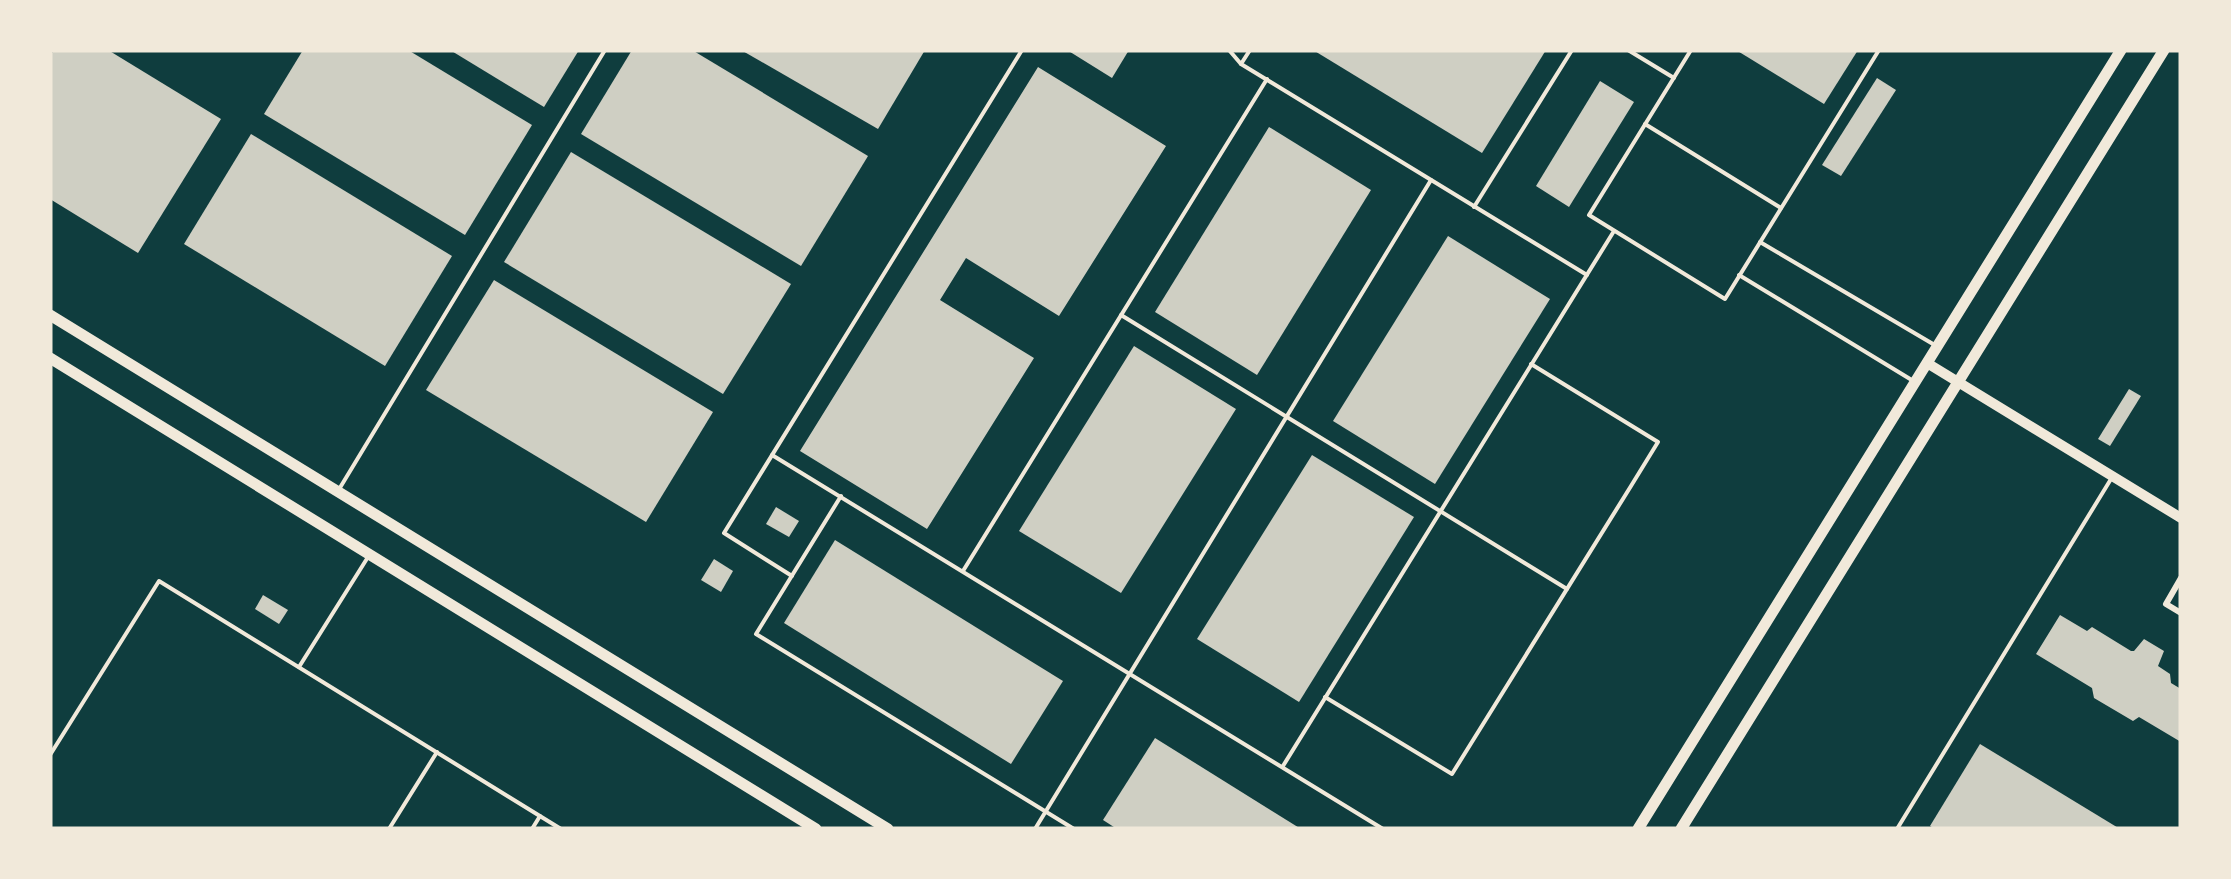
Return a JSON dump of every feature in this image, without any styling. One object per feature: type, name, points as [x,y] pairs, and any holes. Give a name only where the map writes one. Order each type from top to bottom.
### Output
[{"type":"main road","points":[[1638,829],[2122,50]]},
{"type":"main road","points":[[1681,829],[2164,50]]},
{"type":"main road","points":[[50,316],[888,829]]},
{"type":"main road","points":[[50,358],[795,824],[816,829]]},
{"type":"street","points":[[1927,363],[2181,518]]},
{"type":"street","points":[[2181,578],[2166,604],[2181,613]]},
{"type":"lane","points":[[337,492],[605,50]]},
{"type":"lane","points":[[792,576],[724,532],[1022,50]]},
{"type":"lane","points":[[1229,50],[1241,64],[1587,275]]},
{"type":"lane","points":[[1241,64],[1250,50]]},
{"type":"lane","points":[[1474,207],[1572,50]]},
{"type":"lane","points":[[1628,50],[1674,78]]},
{"type":"lane","points":[[1691,50],[1589,215],[1725,299],[1879,50]]},
{"type":"lane","points":[[963,571],[1267,80]]},
{"type":"lane","points":[[1645,124],[1781,208]]},
{"type":"lane","points":[[1035,829],[1431,180]]},
{"type":"lane","points":[[1282,767],[1614,231]]},
{"type":"lane","points":[[1760,242],[1937,347]]},
{"type":"lane","points":[[1739,276],[1915,382]]},
{"type":"lane","points":[[1121,315],[1567,588]]},
{"type":"lane","points":[[1326,697],[1452,774],[1658,442],[1532,364]]},
{"type":"lane","points":[[772,455],[1383,829]]},
{"type":"lane","points":[[1897,829],[2113,476]]},
{"type":"lane","points":[[841,496],[756,634],[1074,829]]},
{"type":"lane","points":[[299,667],[369,554]]},
{"type":"lane","points":[[50,755],[159,581],[560,829]]},
{"type":"lane","points":[[389,829],[436,752]]},
{"type":"lane","points":[[532,829],[540,816]]},
{"type":"building","points":[[54,50],[108,50],[221,119],[138,253],[50,199],[50,56]]},
{"type":"building","points":[[303,50],[408,50],[532,125],[465,235],[264,114]]},
{"type":"building","points":[[450,50],[579,50],[544,107]]},
{"type":"building","points":[[632,50],[692,50],[868,156],[801,266],[581,134]]},
{"type":"building","points":[[741,50],[925,50],[878,129]]},
{"type":"building","points":[[1067,50],[1129,50],[1112,78]]},
{"type":"building","points":[[1313,50],[1546,50],[1482,153]]},
{"type":"building","points":[[1736,50],[1858,50],[1824,104]]},
{"type":"building","points":[[1038,67],[1166,146],[1059,316],[966,258],[940,300],[1034,358],[927,529],[800,451]]},
{"type":"building","points":[[1877,78],[1896,90],[1841,176],[1822,165]]},
{"type":"building","points":[[1600,81],[1634,102],[1569,207],[1536,186]]},
{"type":"building","points":[[1269,127],[1371,190],[1257,375],[1155,312]]},
{"type":"building","points":[[251,134],[452,256],[385,366],[184,244]]},
{"type":"building","points":[[571,152],[791,284],[723,394],[504,262]]},
{"type":"building","points":[[1448,236],[1550,299],[1435,484],[1333,421]]},
{"type":"building","points":[[494,280],[713,412],[646,522],[426,390]]},
{"type":"building","points":[[1134,346],[1236,409],[1121,593],[1019,531]]},
{"type":"building","points":[[2129,389],[2141,396],[2110,446],[2098,439]]},
{"type":"building","points":[[1312,455],[1414,517],[1299,702],[1197,639]]},
{"type":"building","points":[[776,507],[799,521],[789,537],[766,524]]},
{"type":"building","points":[[835,540],[1063,681],[1011,764],[784,623]]},
{"type":"building","points":[[714,559],[733,571],[721,592],[701,580]]},
{"type":"building","points":[[263,595],[288,610],[279,624],[255,609]]},
{"type":"building","points":[[2060,615],[2087,631],[2092,627],[2131,651],[2144,639],[2164,651],[2158,666],[2181,689],[2181,742],[2139,717],[2133,721],[2094,698],[2092,688],[2036,654]]},
{"type":"building","points":[[1155,738],[1301,829],[1117,829],[1103,820]]},
{"type":"building","points":[[1980,744],[2120,829],[1930,826]]}]
